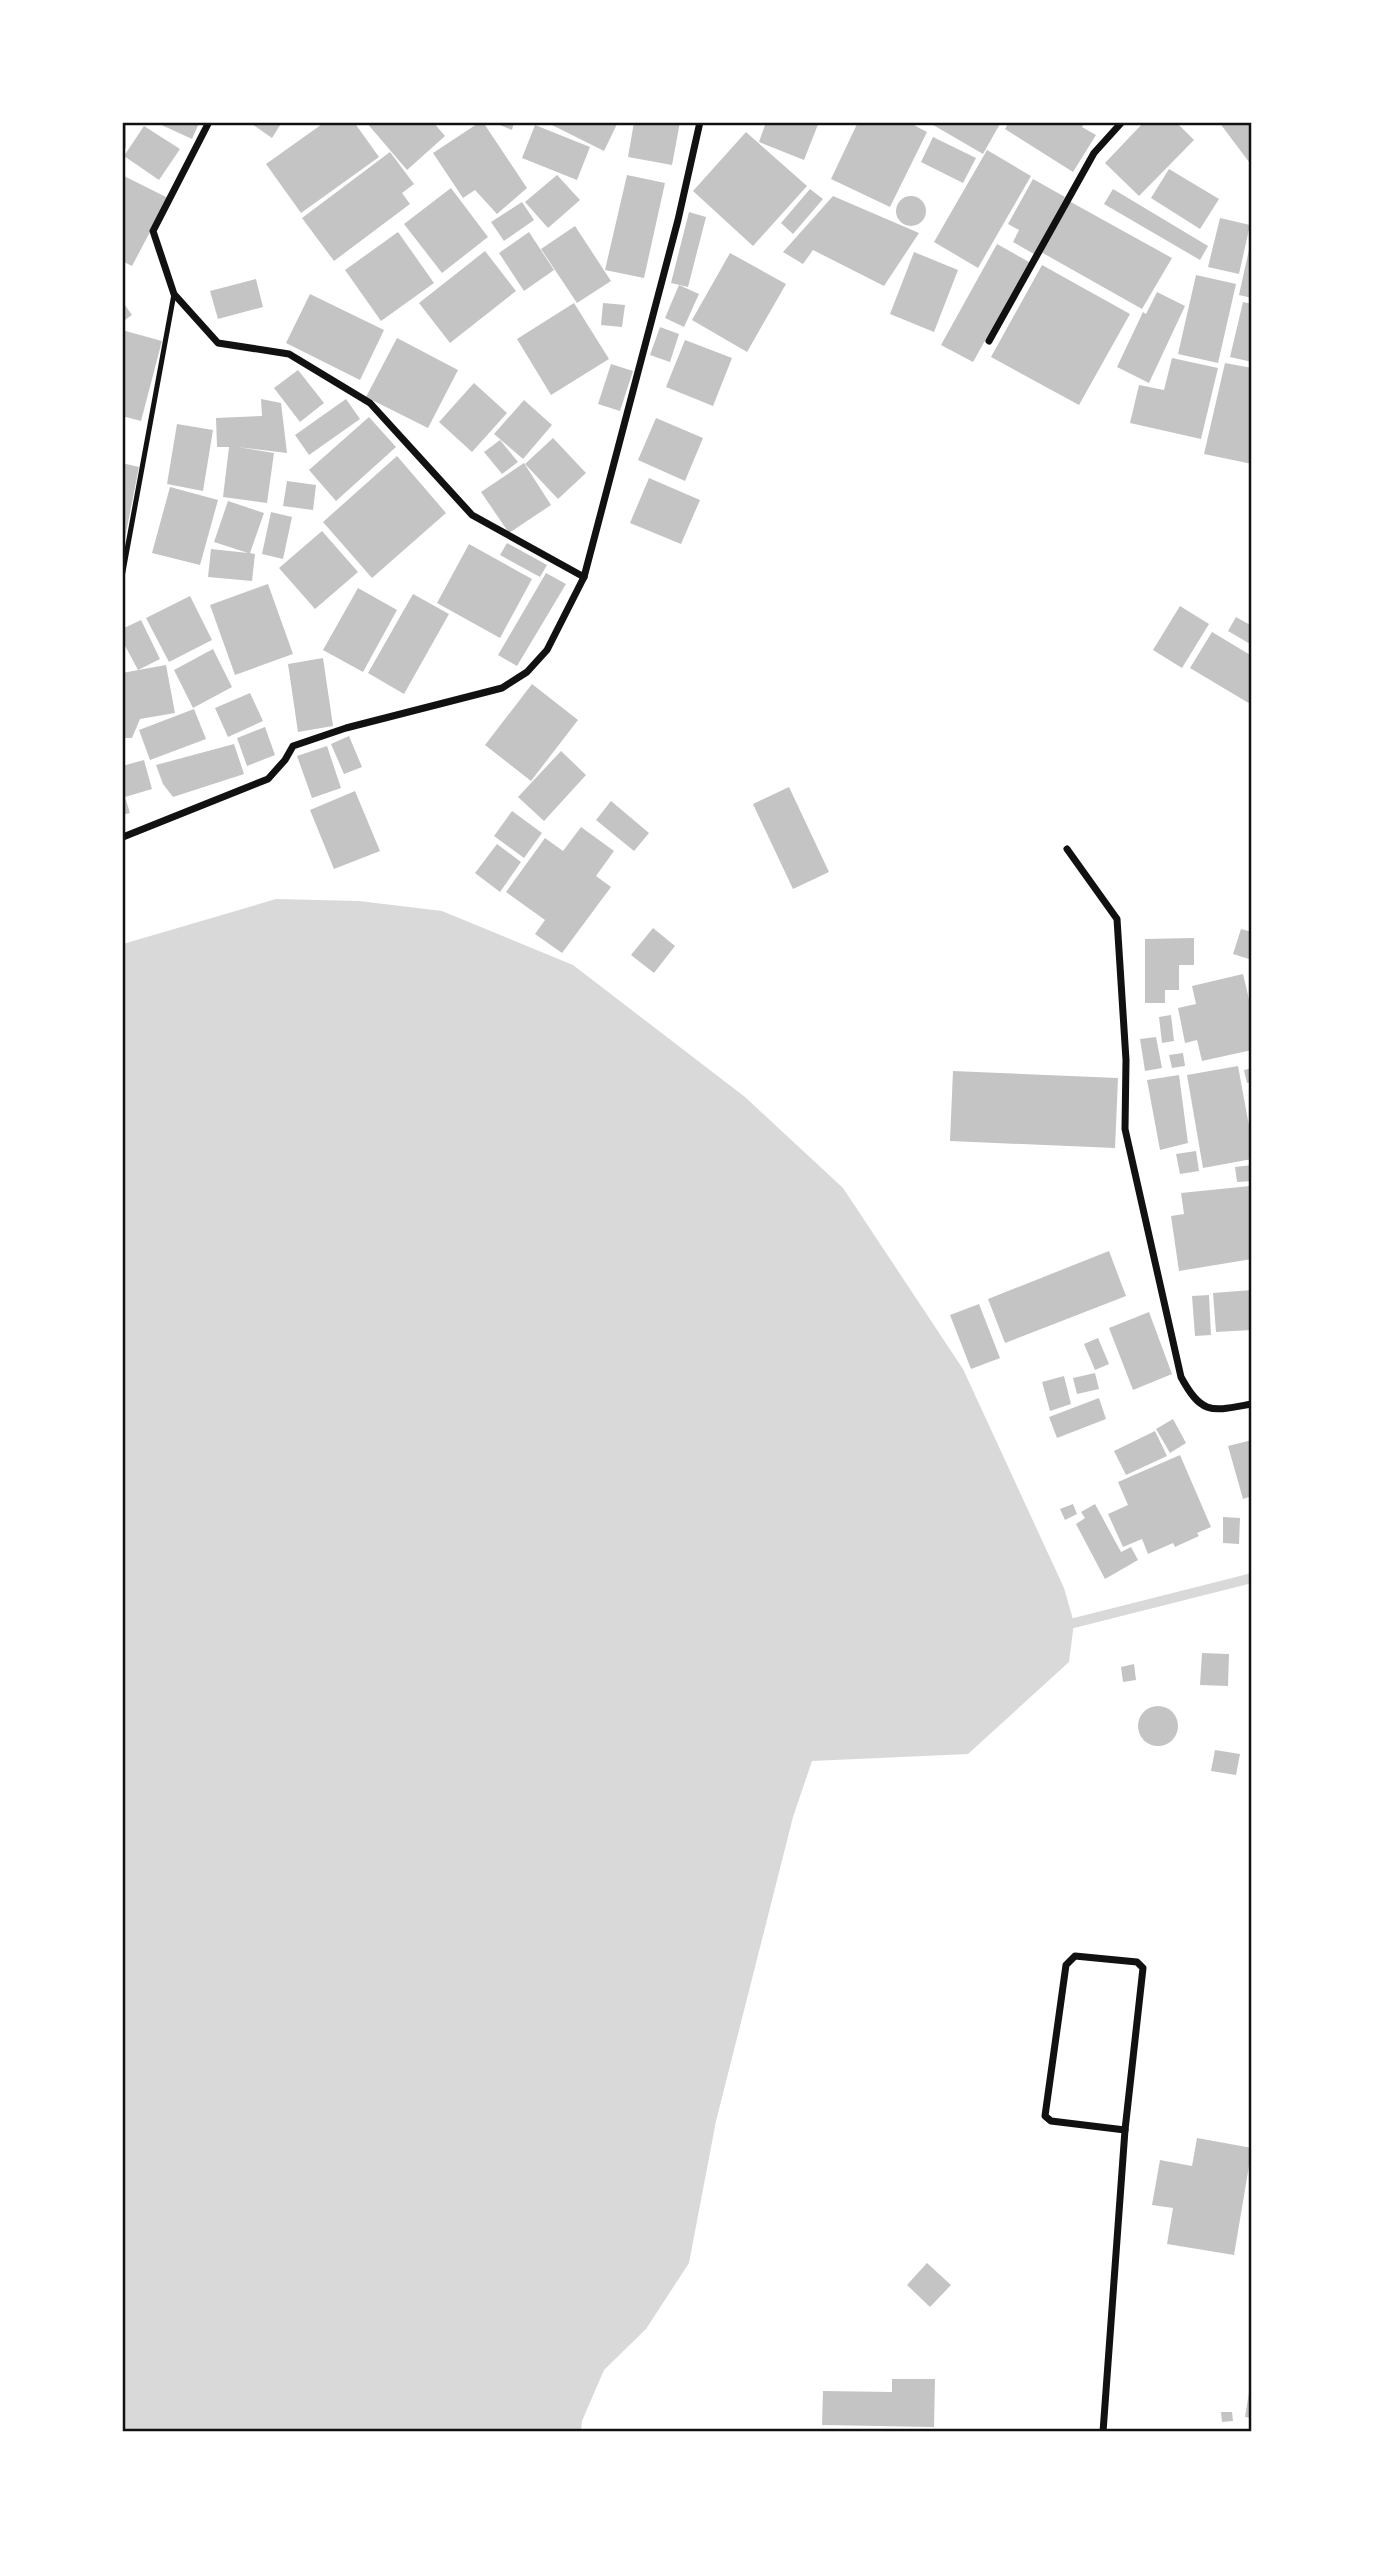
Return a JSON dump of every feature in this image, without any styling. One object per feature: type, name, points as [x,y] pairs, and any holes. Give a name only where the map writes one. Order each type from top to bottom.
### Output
[{"type":"street","points":[[209,122],[153,231],[174,294],[218,343],[289,354],[370,403],[472,515],[584,577]]},
{"type":"street","points":[[123,837],[268,779],[293,746],[346,728],[502,688],[527,672],[547,650],[584,577],[678,220],[700,122]]},
{"type":"street","points":[[989,341],[1094,153],[1122,122]]},
{"type":"street","points":[[1067,849],[1117,919],[1126,1060],[1125,1129],[1181,1377],[1200,1404],[1217,1410],[1251,1404]]},
{"type":"street","points":[[1104,2431],[1125,2130],[1143,1968],[1137,1962],[1075,1956],[1066,1965],[1045,2116],[1051,2121],[1125,2130]]},
{"type":"lane","points":[[122,577],[174,294]]},
{"type":"shaded area","points":[[276,899],[359,901],[442,911],[573,965],[745,1097],[843,1188],[963,1369],[1064,1588],[1074,1623],[1069,1662],[968,1754],[812,1761],[793,1817],[716,2121],[689,2263],[646,2329],[604,2370],[582,2421],[581,2431],[123,2431],[123,944]]},
{"type":"building","points":[[122,122],[126,122],[126,148],[122,148]]},
{"type":"building","points":[[155,122],[198,122],[199,123],[192,139]]},
{"type":"building","points":[[249,122],[282,122],[272,138]]},
{"type":"building","points":[[325,122],[354,122],[379,157],[301,213],[266,164]]},
{"type":"building","points":[[366,122],[433,122],[445,136],[407,170]]},
{"type":"building","points":[[483,122],[527,188],[497,214],[475,190],[463,198],[433,153]]},
{"type":"building","points":[[493,122],[514,122],[512,130]]},
{"type":"building","points":[[546,122],[618,122],[604,151]]},
{"type":"building","points":[[634,122],[680,122],[672,165],[628,157]]},
{"type":"building","points":[[766,122],[819,122],[804,160],[759,142]]},
{"type":"building","points":[[858,122],[908,122],[927,132],[890,207],[831,179]]},
{"type":"building","points":[[928,122],[1001,122],[983,154]]},
{"type":"building","points":[[1009,122],[1085,122],[1082,127],[1096,135],[1073,172],[1005,129]]},
{"type":"building","points":[[1144,122],[1176,122],[1194,140],[1139,196],[1105,163]]},
{"type":"building","points":[[1219,122],[1252,122],[1252,166]]},
{"type":"building","points":[[535,125],[590,147],[577,180],[522,158]]},
{"type":"building","points":[[144,126],[180,149],[159,180],[124,156]]},
{"type":"building","points":[[746,132],[807,186],[753,246],[693,191]]},
{"type":"building","points":[[933,137],[976,158],[963,183],[921,162]]},
{"type":"building","points":[[987,150],[1031,176],[978,268],[934,242]]},
{"type":"building","points":[[390,152],[414,184],[402,193],[410,204],[334,261],[302,218]]},
{"type":"building","points":[[1169,169],[1219,199],[1200,229],[1151,198]]},
{"type":"building","points":[[122,175],[168,198],[132,266],[122,261]]},
{"type":"building","points":[[557,175],[580,200],[548,228],[525,202]]},
{"type":"building","points":[[627,175],[665,183],[644,278],[605,270]]},
{"type":"building","points":[[1033,179],[1065,197],[1034,254],[1013,242],[1019,230],[1008,224]]},
{"type":"building","points":[[451,188],[488,237],[442,273],[404,224]]},
{"type":"building","points":[[810,189],[823,199],[793,234],[781,223]]},
{"type":"building","points":[[1113,189],[1208,246],[1200,260],[1104,204]]},
{"type":"building","points":[[833,196],[919,233],[884,286],[813,250],[803,264],[783,252]]},
{"type":"building","points":[[911,196],[921,201],[926,211],[921,221],[911,226],[901,221],[896,211],[901,201]]},
{"type":"building","points":[[1069,201],[1172,258],[1142,309],[1041,252]]},
{"type":"building","points":[[522,202],[534,220],[504,241],[491,222]]},
{"type":"building","points":[[689,212],[706,217],[688,287],[671,283]]},
{"type":"building","points":[[1220,218],[1250,225],[1239,274],[1208,267]]},
{"type":"building","points":[[575,226],[611,281],[577,303],[541,249]]},
{"type":"building","points":[[398,232],[434,283],[381,321],[345,270]]},
{"type":"building","points":[[529,232],[554,270],[524,291],[499,253]]},
{"type":"building","points":[[997,244],[1029,262],[973,362],[941,345]]},
{"type":"building","points":[[1252,245],[1252,298],[1239,295]]},
{"type":"building","points":[[485,251],[516,291],[450,343],[419,303]]},
{"type":"building","points":[[914,252],[958,270],[934,332],[890,314]]},
{"type":"building","points":[[730,253],[786,284],[747,352],[692,320]]},
{"type":"building","points":[[1042,265],[1130,314],[1079,405],[991,357]]},
{"type":"building","points":[[1196,275],[1236,284],[1218,363],[1178,354]]},
{"type":"building","points":[[256,279],[263,307],[218,319],[210,291]]},
{"type":"building","points":[[679,285],[699,294],[684,327],[665,318]]},
{"type":"building","points":[[1157,292],[1185,306],[1149,383],[1117,367],[1143,312],[1146,314]]},
{"type":"building","points":[[310,294],[384,330],[360,380],[286,343]]},
{"type":"building","points":[[122,301],[132,315],[122,322]]},
{"type":"building","points":[[1243,302],[1252,304],[1252,362],[1230,357]]},
{"type":"building","points":[[574,303],[609,359],[551,395],[517,339]]},
{"type":"building","points":[[603,303],[625,305],[622,327],[601,325]]},
{"type":"building","points":[[660,327],[679,334],[670,362],[650,355]]},
{"type":"building","points":[[122,330],[162,341],[141,421],[122,416]]},
{"type":"building","points":[[397,338],[458,370],[428,428],[366,397]]},
{"type":"building","points":[[685,340],[732,358],[713,406],[666,387]]},
{"type":"building","points":[[1172,358],[1218,368],[1201,439],[1130,423],[1139,385],[1164,390]]},
{"type":"building","points":[[1225,363],[1252,368],[1252,464],[1204,454]]},
{"type":"building","points":[[611,364],[633,371],[620,411],[598,404]]},
{"type":"building","points":[[298,370],[324,403],[300,422],[274,388]]},
{"type":"building","points":[[474,383],[507,413],[472,452],[439,422]]},
{"type":"building","points":[[261,399],[281,403],[287,453],[237,447],[274,453],[267,503],[223,497],[229,447],[217,447],[216,418],[262,416]]},
{"type":"building","points":[[346,399],[360,419],[309,455],[295,435]]},
{"type":"building","points":[[524,400],[552,425],[523,459],[494,434]]},
{"type":"building","points":[[369,417],[396,447],[336,501],[309,470]]},
{"type":"building","points":[[656,418],[703,438],[685,481],[638,460]]},
{"type":"building","points":[[177,424],[213,430],[203,491],[167,484]]},
{"type":"building","points":[[553,438],[586,473],[558,499],[525,464]]},
{"type":"building","points":[[500,440],[518,462],[502,474],[484,452]]},
{"type":"building","points":[[397,456],[446,513],[372,578],[323,522]]},
{"type":"building","points":[[122,463],[139,467],[125,538],[122,538]]},
{"type":"building","points":[[524,463],[551,505],[509,533],[481,492]]},
{"type":"building","points":[[649,478],[700,500],[681,544],[630,523]]},
{"type":"building","points":[[287,481],[316,485],[313,510],[283,506]]},
{"type":"building","points":[[170,487],[218,500],[200,565],[152,553]]},
{"type":"building","points":[[228,501],[264,513],[250,553],[255,554],[252,581],[208,577],[211,549],[248,553],[214,542]]},
{"type":"building","points":[[271,512],[292,517],[283,559],[262,554]]},
{"type":"building","points":[[322,531],[358,572],[315,609],[279,568]]},
{"type":"building","points":[[507,543],[547,565],[540,577],[500,555]]},
{"type":"building","points":[[469,544],[532,579],[500,638],[437,603]]},
{"type":"building","points":[[546,573],[566,584],[517,666],[498,655]]},
{"type":"building","points":[[268,584],[293,654],[235,675],[210,605]]},
{"type":"building","points":[[358,588],[397,610],[363,672],[323,650]]},
{"type":"building","points":[[413,594],[449,614],[404,694],[368,673]]},
{"type":"building","points":[[190,596],[212,640],[169,662],[146,618]]},
{"type":"building","points":[[1180,606],[1209,624],[1182,668],[1153,650]]},
{"type":"building","points":[[1236,617],[1252,626],[1252,645],[1228,631]]},
{"type":"building","points":[[141,620],[160,659],[138,670],[122,640],[122,629]]},
{"type":"building","points":[[1212,632],[1252,656],[1252,705],[1190,668]]},
{"type":"building","points":[[213,649],[232,687],[193,708],[174,670]]},
{"type":"building","points":[[323,658],[333,726],[298,732],[288,664]]},
{"type":"building","points":[[166,665],[175,713],[140,719],[132,738],[122,738],[122,673]]},
{"type":"building","points":[[532,684],[578,720],[531,781],[485,745]]},
{"type":"building","points":[[250,693],[263,721],[228,737],[215,708]]},
{"type":"building","points":[[194,709],[206,739],[150,760],[139,730]]},
{"type":"building","points":[[265,727],[275,755],[247,766],[237,738]]},
{"type":"building","points":[[349,736],[362,767],[344,774],[331,744]]},
{"type":"building","points":[[234,744],[244,774],[173,797],[163,784],[156,765]]},
{"type":"building","points":[[327,746],[341,788],[312,798],[297,756]]},
{"type":"building","points":[[561,751],[586,775],[544,821],[518,797]]},
{"type":"building","points":[[144,760],[152,789],[125,797],[130,813],[122,815],[122,766]]},
{"type":"building","points":[[789,787],[829,872],[793,889],[753,804]]},
{"type":"building","points":[[355,791],[380,851],[334,869],[310,810]]},
{"type":"building","points":[[611,801],[649,833],[634,851],[596,820]]},
{"type":"building","points":[[512,811],[542,833],[524,858],[494,836]]},
{"type":"building","points":[[581,827],[614,851],[596,876],[611,887],[562,953],[535,934],[545,920],[506,892],[545,838],[563,851]]},
{"type":"building","points":[[497,844],[521,862],[500,892],[475,873]]},
{"type":"building","points":[[653,928],[675,946],[654,973],[631,955]]},
{"type":"building","points":[[1241,929],[1252,932],[1252,960],[1233,954]]},
{"type":"building","points":[[1194,938],[1194,965],[1179,965],[1179,990],[1165,990],[1165,1003],[1145,1003],[1145,939]]},
{"type":"building","points":[[1243,974],[1252,1012],[1252,1050],[1202,1061],[1197,1040],[1185,1043],[1178,1008],[1196,1004],[1192,986]]},
{"type":"building","points":[[1171,1015],[1174,1041],[1162,1043],[1159,1017]]},
{"type":"building","points":[[1156,1037],[1162,1068],[1145,1071],[1140,1039]]},
{"type":"building","points":[[1183,1053],[1185,1066],[1172,1068],[1169,1055]]},
{"type":"building","points":[[1238,1066],[1252,1142],[1252,1159],[1203,1168],[1187,1075]]},
{"type":"building","points":[[1252,1068],[1252,1082],[1247,1083],[1244,1070]]},
{"type":"building","points":[[953,1071],[1118,1078],[1115,1148],[950,1141]]},
{"type":"building","points":[[1179,1075],[1188,1143],[1160,1150],[1147,1080]]},
{"type":"building","points":[[1196,1151],[1199,1171],[1180,1174],[1176,1154]]},
{"type":"building","points":[[1252,1165],[1252,1181],[1237,1182],[1235,1167]]},
{"type":"building","points":[[1250,1186],[1252,1259],[1179,1271],[1171,1216],[1184,1214],[1181,1193]]},
{"type":"building","points":[[1109,1251],[1126,1296],[1005,1343],[988,1299]]},
{"type":"building","points":[[1252,1290],[1252,1330],[1216,1332],[1213,1293]]},
{"type":"building","points":[[1209,1295],[1211,1335],[1195,1336],[1192,1296]]},
{"type":"building","points":[[979,1304],[1000,1358],[971,1369],[950,1315]]},
{"type":"building","points":[[1149,1312],[1172,1374],[1133,1390],[1109,1328]]},
{"type":"building","points":[[1098,1338],[1109,1364],[1095,1370],[1084,1344]]},
{"type":"building","points":[[1095,1373],[1099,1389],[1077,1394],[1073,1378]]},
{"type":"building","points":[[1064,1376],[1071,1404],[1050,1411],[1042,1382]]},
{"type":"building","points":[[1099,1398],[1106,1419],[1057,1438],[1049,1417]]},
{"type":"building","points":[[1173,1419],[1186,1443],[1170,1453],[1156,1429]]},
{"type":"building","points":[[1155,1431],[1167,1456],[1126,1475],[1114,1451]]},
{"type":"building","points":[[1252,1440],[1252,1496],[1243,1499],[1228,1446]]},
{"type":"building","points":[[1180,1455],[1211,1527],[1175,1547],[1173,1543],[1148,1554],[1142,1539],[1123,1547],[1108,1514],[1128,1505],[1118,1482]]},
{"type":"building","points":[[1073,1504],[1077,1514],[1065,1520],[1060,1509]]},
{"type":"building","points":[[1095,1504],[1121,1552],[1131,1547],[1138,1560],[1105,1579],[1076,1524],[1085,1518],[1081,1512]]},
{"type":"building","points":[[1223,1517],[1240,1518],[1239,1544],[1223,1543]]},
{"type":"building","points":[[1202,1653],[1229,1654],[1228,1686],[1200,1685]]},
{"type":"building","points":[[1134,1664],[1136,1680],[1123,1682],[1121,1667]]},
{"type":"building","points":[[1158,1706],[1166,1707],[1172,1712],[1177,1718],[1177,1734],[1172,1740],[1166,1745],[1158,1746],[1150,1745],[1144,1740],[1139,1734],[1138,1726],[1139,1718],[1144,1712],[1150,1707]]},
{"type":"building","points":[[1215,1750],[1240,1754],[1236,1775],[1211,1771]]},
{"type":"building","points":[[1197,2138],[1252,2148],[1234,2255],[1167,2244],[1173,2208],[1152,2205],[1160,2160],[1192,2166]]},
{"type":"building","points":[[927,2263],[951,2285],[930,2307],[907,2285]]},
{"type":"building","points":[[892,2379],[935,2379],[934,2427],[822,2425],[823,2391],[892,2392]]},
{"type":"building","points":[[1252,2386],[1252,2418],[1245,2417]]},
{"type":"building","points":[[1221,2412],[1232,2412],[1233,2421],[1222,2422]]},
{"type":"waterway","points":[[1074,1623],[1252,1578]]}]
